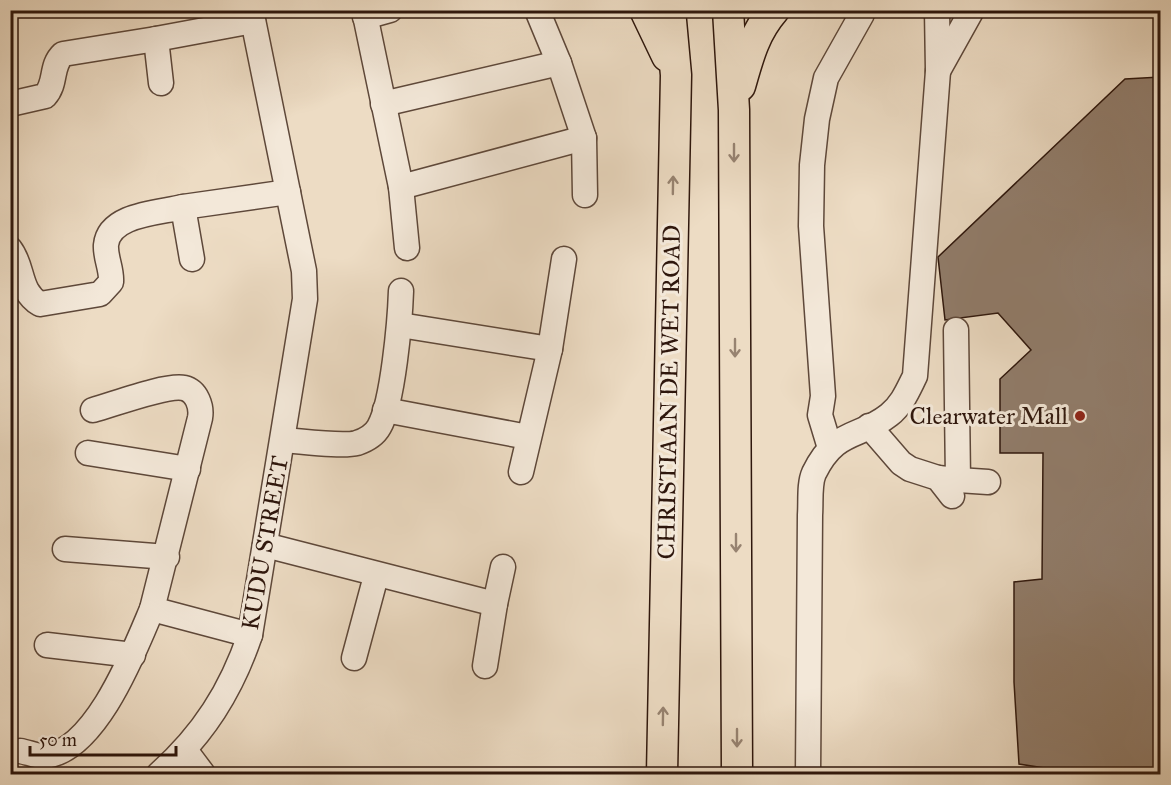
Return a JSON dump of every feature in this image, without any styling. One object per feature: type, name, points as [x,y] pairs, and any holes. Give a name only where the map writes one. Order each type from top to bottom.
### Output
[{"type":"main road","points":[[645,10],[676,75]]},
{"type":"main road","name":"CHRISTIAAN DE WET ROAD","points":[[662,774],[676,75],[670,10]]},
{"type":"main road","points":[[728,10],[734,110],[737,774]]},
{"type":"main road","points":[[734,110],[751,48],[759,28],[774,10]]},
{"type":"street","points":[[390,10],[365,14],[401,187],[407,248]]},
{"type":"street","points":[[537,10],[559,63],[584,138],[585,195]]},
{"type":"street","points":[[808,774],[810,514],[813,475],[838,441],[889,415],[904,398],[915,376],[938,71],[937,10]]},
{"type":"street","points":[[938,71],[972,10]]},
{"type":"street","points":[[838,441],[823,396],[811,226],[812,165],[817,119],[826,78],[862,14]]},
{"type":"street","points":[[10,104],[45,96],[52,85],[55,63],[63,54],[156,39],[252,16]]},
{"type":"street","name":"KUDU STREET","points":[[159,774],[185,750],[216,710],[237,672],[250,635],[300,338],[305,285],[252,16]]},
{"type":"street","points":[[156,39],[161,82]]},
{"type":"street","points":[[383,104],[559,63]]},
{"type":"street","points":[[401,187],[584,138]]},
{"type":"street","points":[[10,249],[17,260],[25,290],[39,304],[100,294],[111,282],[112,271],[106,246],[109,235],[116,225],[183,207],[288,192]]},
{"type":"street","points":[[183,207],[192,259]]},
{"type":"street","points":[[521,472],[550,349],[564,259]]},
{"type":"street","points":[[283,440],[354,443],[372,436],[380,426],[400,325],[400,291]]},
{"type":"street","points":[[400,325],[550,349]]},
{"type":"street","points":[[949,485],[956,330]]},
{"type":"street","points":[[20,751],[43,756],[71,745],[84,734],[110,697],[133,655],[152,609],[167,557],[201,410],[200,403],[189,391],[173,388],[93,410]]},
{"type":"street","points":[[384,410],[528,437]]},
{"type":"street","points":[[869,426],[901,463],[910,470],[949,485],[988,482]]},
{"type":"street","points":[[87,453],[188,469]]},
{"type":"street","points":[[265,545],[376,576],[495,604]]},
{"type":"street","points":[[65,549],[167,557]]},
{"type":"street","points":[[485,666],[503,567]]},
{"type":"street","points":[[354,658],[376,576]]},
{"type":"street","points":[[152,609],[250,635]]},
{"type":"street","points":[[47,645],[133,655]]},
{"type":"street","points":[[185,750],[203,774]]},
{"type":"building","name":"Clearwater Mall","points":[[1160,77],[1160,774],[1044,774],[1044,768],[1019,764],[1014,682],[1014,582],[1042,579],[1043,453],[1000,453],[1000,379],[1031,350],[998,313],[945,320],[938,257],[1125,79]]},
{"type":"place","name":"Clearwater Mall","points":[[1080,416]]}]
